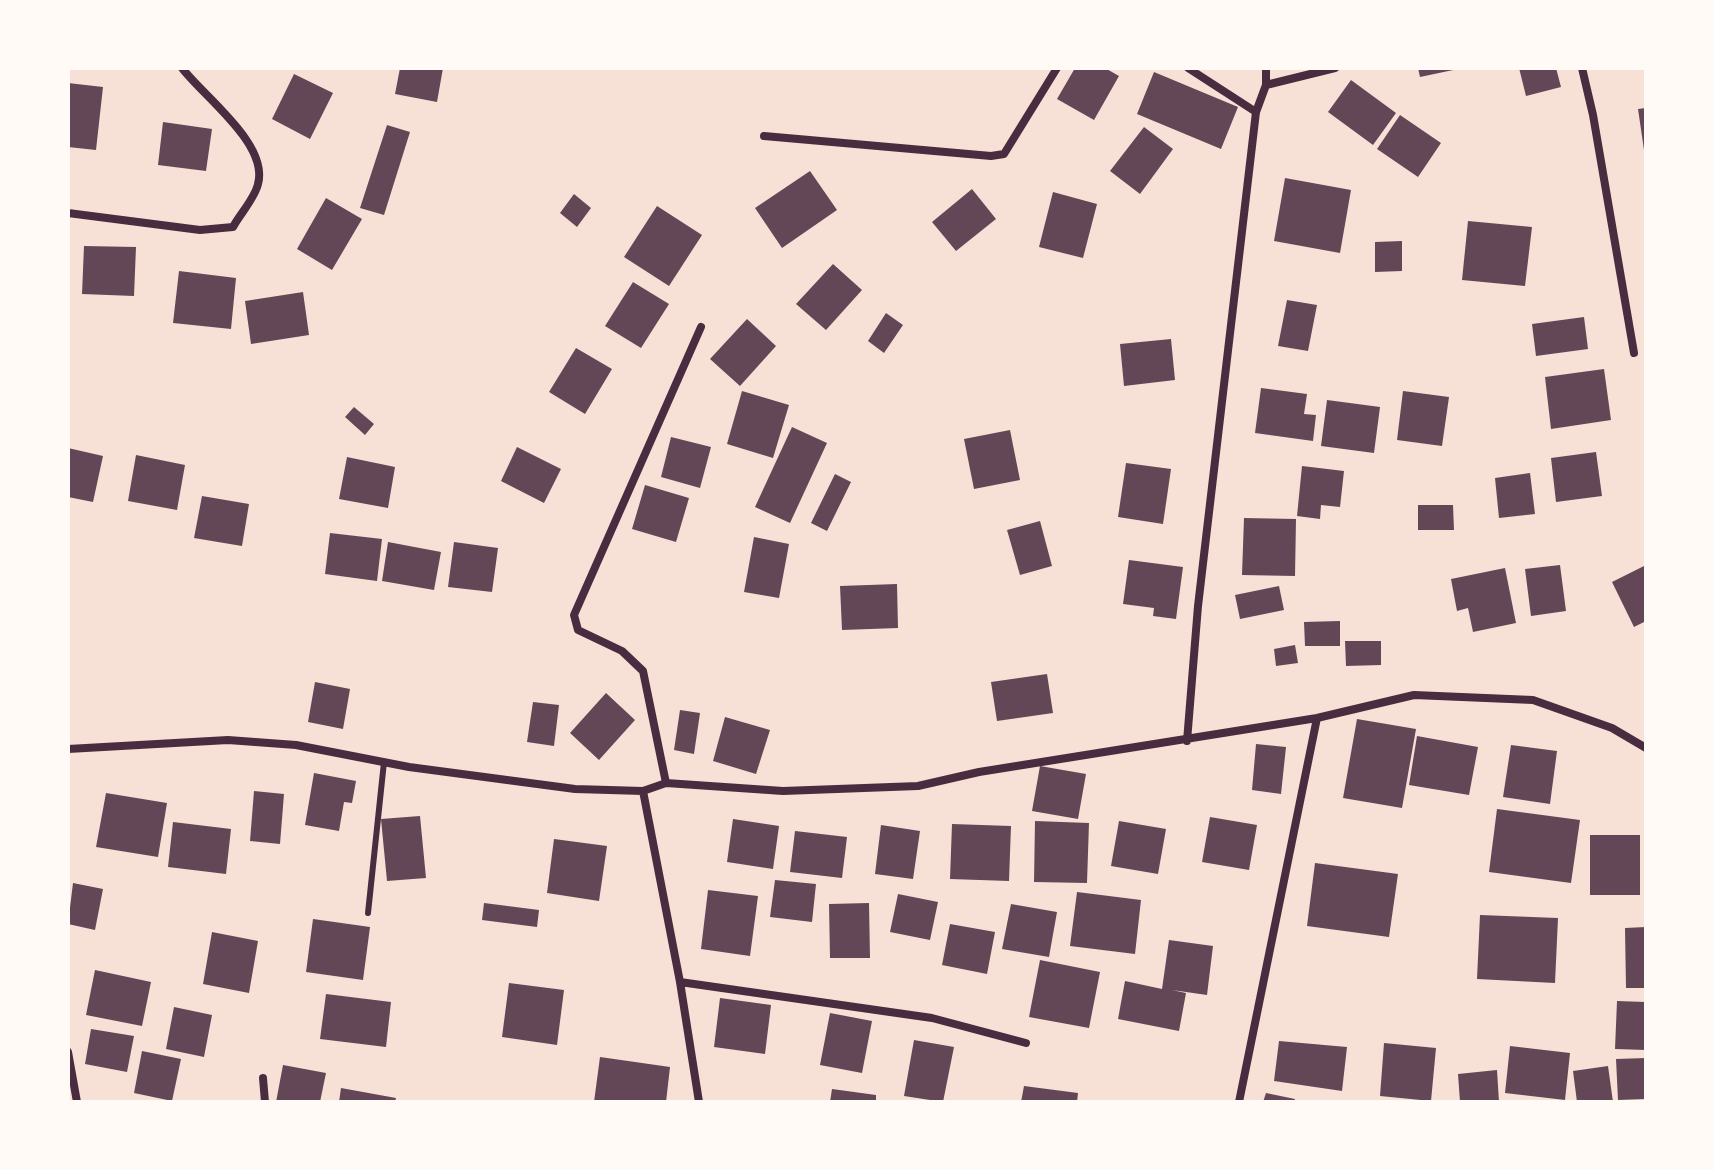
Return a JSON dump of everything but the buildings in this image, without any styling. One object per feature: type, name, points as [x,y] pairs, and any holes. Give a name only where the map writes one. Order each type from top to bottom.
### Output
[{"type":"street","points":[[68,213],[200,230],[233,227],[259,183],[254,151],[235,124],[199,90],[182,68]]},
{"type":"street","points":[[764,136],[991,156],[1004,154],[1057,68]]},
{"type":"street","points":[[1188,68],[1256,112]]},
{"type":"street","points":[[1187,741],[1198,606],[1256,112],[1266,85],[1266,68]]},
{"type":"street","points":[[1266,85],[1335,68]]},
{"type":"street","points":[[1582,68],[1634,353]]},
{"type":"street","points":[[666,783],[643,671],[622,651],[578,630],[574,615],[701,327]]},
{"type":"street","points":[[68,749],[228,740],[296,745],[384,762],[575,789],[643,791],[666,783],[783,791],[918,786],[979,772],[1317,718],[1414,695],[1533,700],[1612,728],[1646,748]]},
{"type":"street","points":[[1239,1102],[1317,718]]},
{"type":"street","points":[[643,791],[680,982],[699,1102]]},
{"type":"street","points":[[680,982],[932,1018],[1026,1043]]},
{"type":"street","points":[[68,1052],[77,1102]]},
{"type":"street","points":[[263,1078],[265,1102]]},
{"type":"lane","points":[[368,913],[384,762]]}]
